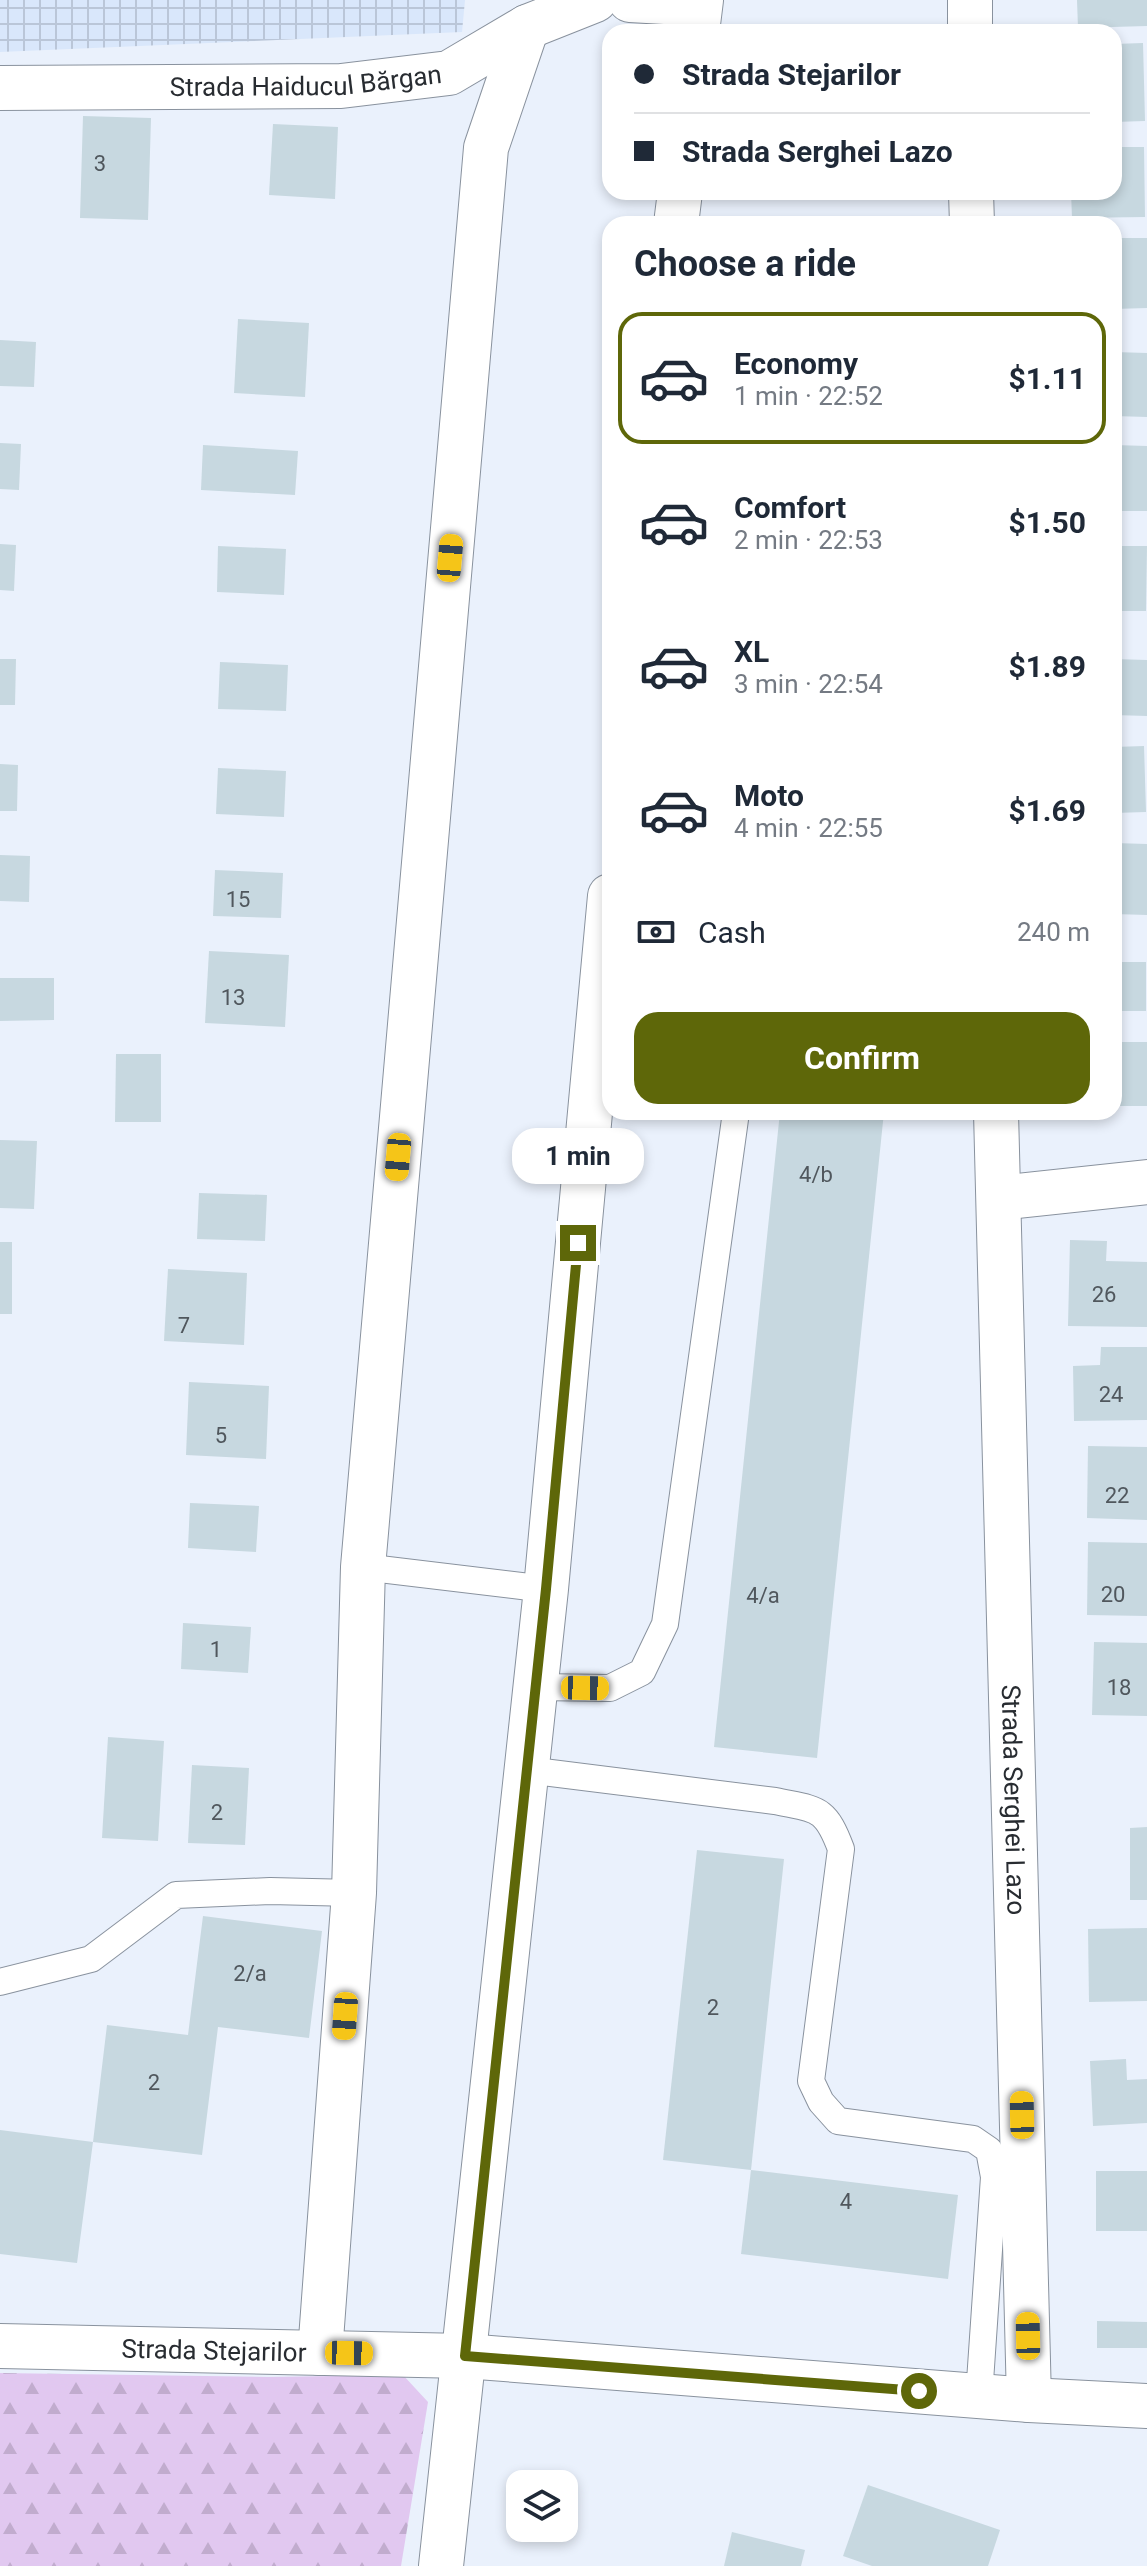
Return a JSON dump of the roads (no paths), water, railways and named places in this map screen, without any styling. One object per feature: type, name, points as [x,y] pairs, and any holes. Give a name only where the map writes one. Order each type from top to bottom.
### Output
[{"type":"street","name":"Strada Haiducul Bărgan","points":[[0,88],[341,86],[449,73],[527,27],[595,0]]},
{"type":"street","points":[[630,0],[700,12]]},
{"type":"street","points":[[970,0],[970,24]]},
{"type":"street","points":[[320,2353],[354,1893],[363,1567],[486,148],[527,27]]},
{"type":"street","points":[[441,2566],[546,1589],[602,983]]},
{"type":"street","name":"Strada Serghei Lazo","points":[[996,1120],[1029,2400]]},
{"type":"street","points":[[999,1198],[1147,1182]]},
{"type":"street","name":"Strada Stejarilor","points":[[0,2346],[465,2356],[1029,2400],[1147,2406]]},
{"type":"lane","points":[[535,1687],[610,1688],[642,1672],[665,1624],[735,1120]]},
{"type":"lane","points":[[363,1567],[546,1589]]},
{"type":"lane","points":[[527,1770],[775,1801],[816,1810],[831,1823],[841,1849],[811,2081],[821,2102],[838,2121],[973,2139],[989,2150],[994,2177],[979,2396]]},
{"type":"lane","points":[[0,1982],[91,1959],[176,1895],[270,1891],[354,1893]]}]
